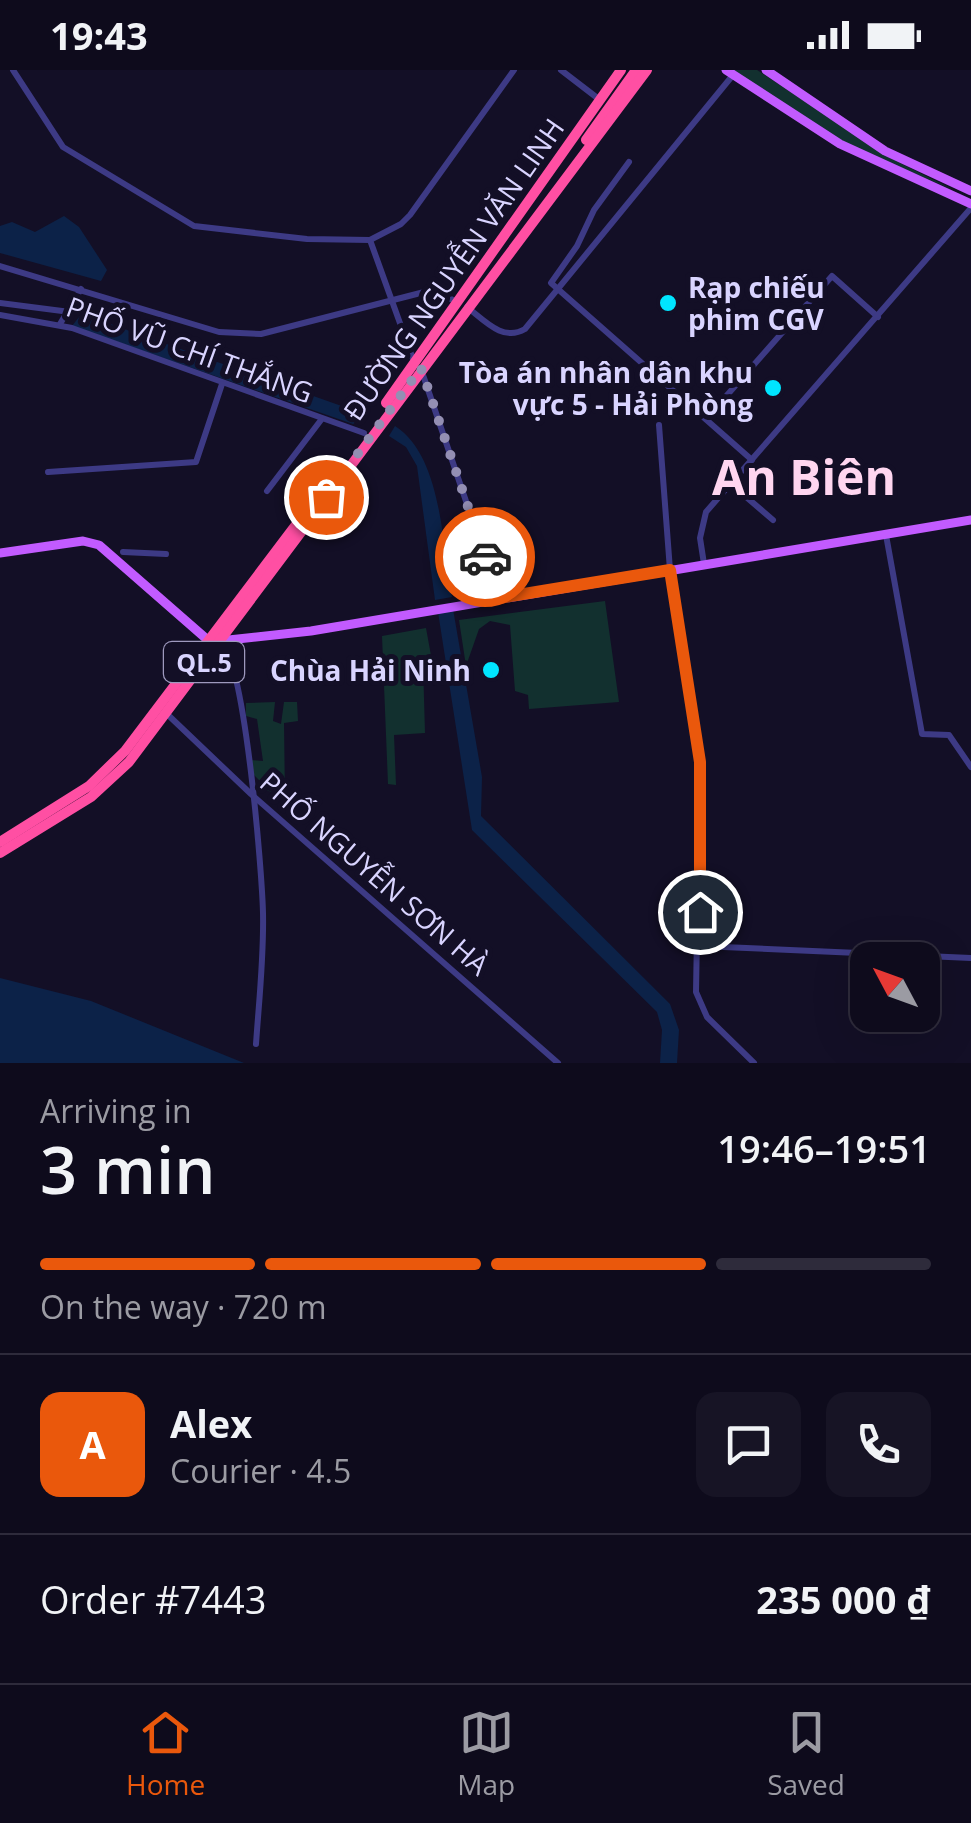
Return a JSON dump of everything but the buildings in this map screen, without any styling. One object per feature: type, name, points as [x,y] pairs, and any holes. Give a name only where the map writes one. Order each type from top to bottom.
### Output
[{"type":"highway","name":"ĐƯỜNG NGUYỄN VĂN LINH","points":[[0,854],[91,796],[129,762],[540,199],[620,70]]},
{"type":"highway","name":"QL.5","points":[[540,199],[641,72]]},
{"type":"highway","name":"ĐƯỜNG NGUYỄN VĂN LINH","points":[[0,842],[32,826],[101,775],[215,641]]},
{"type":"main road","points":[[766,70],[886,151],[971,191]]},
{"type":"main road","points":[[730,72],[840,144],[971,206]]},
{"type":"main road","points":[[0,553],[83,541],[99,545],[215,641],[312,630],[971,520]]},
{"type":"street","points":[[13,70],[63,147],[194,226],[307,239],[370,240],[410,215],[514,70]]},
{"type":"street","points":[[561,70],[600,100]]},
{"type":"street","points":[[0,266],[218,332],[262,334],[436,290],[512,335],[525,329],[558,292],[730,72]]},
{"type":"street","points":[[629,162],[551,280],[558,292],[752,460]]},
{"type":"street","points":[[704,564],[700,538],[706,512],[971,206]]},
{"type":"street","points":[[370,240],[499,598]]},
{"type":"street","points":[[706,419],[832,276],[878,317]]},
{"type":"street","points":[[60,324],[82,289]]},
{"type":"street","points":[[0,303],[70,312]]},
{"type":"street","name":"PHỐ VŨ CHÍ THẮNG","points":[[0,315],[60,324],[321,420],[368,433]]},
{"type":"street","points":[[48,472],[196,462],[222,384]]},
{"type":"street","points":[[267,490],[321,420]]},
{"type":"street","points":[[658,425],[670,570],[700,762],[698,1004],[754,1063]]},
{"type":"street","points":[[732,484],[773,520]]},
{"type":"street","points":[[886,535],[922,734],[949,735],[971,767]]},
{"type":"street","points":[[124,552],[166,554]]},
{"type":"street","points":[[215,641],[231,652],[240,690],[251,794],[263,914],[256,1044]]},
{"type":"street","name":"PHỐ NGUYỄN SƠN HÀ","points":[[166,713],[251,794],[558,1063]]},
{"type":"street","points":[[700,946],[971,958]]},
{"type":"green space","points":[[732,70],[757,70],[892,159],[954,190],[847,145]]},
{"type":"green space","points":[[605,601],[619,702],[529,709],[528,695],[515,691],[510,625],[490,621],[479,629],[466,666],[459,620]]},
{"type":"green space","points":[[426,628],[432,661],[423,663],[425,733],[394,735],[396,785],[388,784],[382,636]]},
{"type":"green space","points":[[275,702],[273,721],[281,724],[284,702],[297,702],[298,721],[284,723],[285,799],[261,787],[253,774],[251,760],[263,761],[257,719],[246,716],[246,703]]},
{"type":"water","points":[[64,216],[79,227],[107,270],[101,281],[0,253],[0,226],[12,222],[35,232]]},
{"type":"water","points":[[87,307],[99,320],[367,415],[353,424],[72,326]]},
{"type":"water","points":[[395,426],[411,440],[431,479],[452,597],[435,600],[417,466],[406,447],[389,436]]},
{"type":"water","points":[[453,609],[482,777],[481,816],[670,1004],[679,1030],[677,1063],[660,1063],[662,1030],[657,1012],[472,830],[438,612]]},
{"type":"water","points":[[0,978],[91,1001],[244,1063],[0,1063]]},
{"type":"way so far","points":[[326,497],[421,368],[485,557]]},
{"type":"place","name":"Rạp chiếu phim CGV","points":[[668,303]]},
{"type":"place","name":"Tòa án nhân dân khu vực 5 - Hải Phòng","points":[[773,388]]},
{"type":"place","name":"Chùa Hải Ninh","points":[[491,670]]},
{"type":"district","name":"An Biên","points":[[804,476]]},
{"type":"route","points":[[485,557],[499,598],[670,570],[700,762],[700,912]]}]
